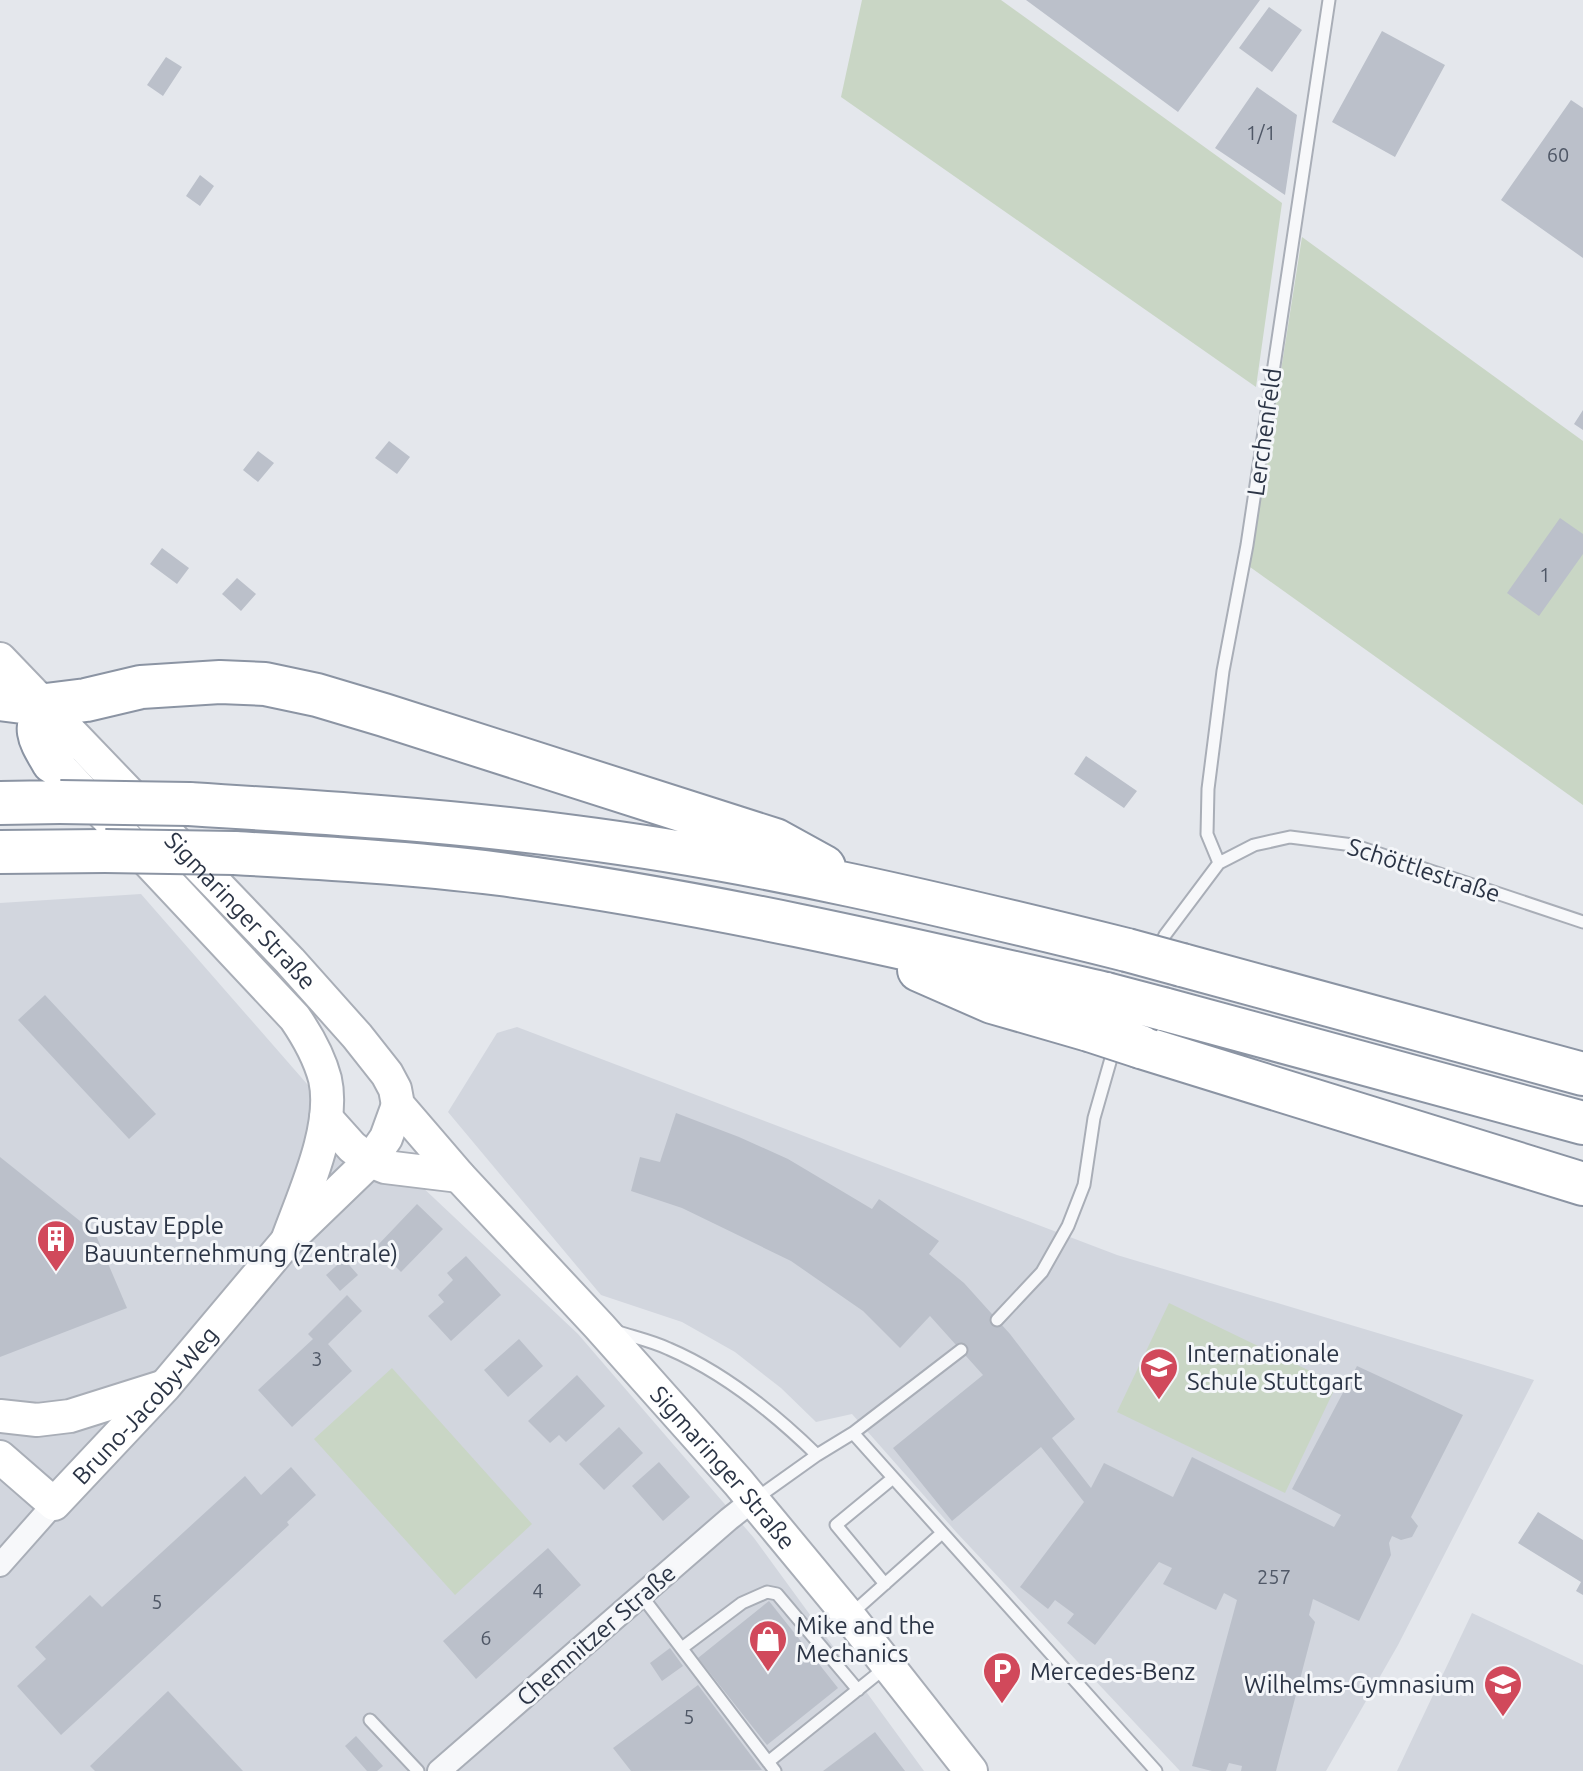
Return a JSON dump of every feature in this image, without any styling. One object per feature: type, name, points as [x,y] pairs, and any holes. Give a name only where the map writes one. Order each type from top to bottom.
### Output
[{"type":"highway","points":[[0,701],[46,705],[86,700],[141,687],[194,682],[265,684],[317,695],[775,840],[860,887],[1583,1184]]},
{"type":"highway","points":[[46,705],[38,720],[39,736],[57,782]]},
{"type":"highway","points":[[0,803],[57,782],[189,804],[419,818],[577,837],[731,861],[860,887]]},
{"type":"highway","points":[[0,852],[234,853],[344,859],[498,874],[826,930],[992,1002],[1135,998],[1583,1074]]},
{"type":"highway","points":[[1135,998],[1583,1123]]},
{"type":"main road","name":"Sigmaringer Straße","points":[[0,659],[290,961],[357,1036],[387,1074],[395,1089],[398,1105],[753,1500],[971,1771]]},
{"type":"main road","name":"Sigmaringer Straße","points":[[0,701],[57,782],[295,1018],[312,1043],[326,1081],[326,1118]]},
{"type":"main road","name":"Bruno-Jacoby-Weg","points":[[54,1504],[165,1386],[287,1241],[370,1161],[386,1138],[398,1105]]},
{"type":"main road","name":"Bruno-Jacoby-Weg","points":[[287,1241],[316,1158],[326,1118]]},
{"type":"main road","points":[[326,1118],[352,1147],[370,1161],[385,1167],[459,1176]]},
{"type":"main road","points":[[0,1416],[37,1420],[70,1416],[165,1386]]},
{"type":"main road","points":[[0,1457],[54,1504]]},
{"type":"street","name":"Chemnitzer Straße","points":[[439,1771],[753,1500]]},
{"type":"street","name":"Bruno-Jacoby-Weg","points":[[0,1565],[54,1504]]},
{"type":"lane","name":"Lerchenfeld","points":[[1219,863],[1207,834],[1210,774],[1223,671],[1247,545],[1329,0]]},
{"type":"lane","name":"Schöttlestraße","points":[[997,1320],[1042,1272],[1068,1226],[1084,1185],[1094,1118],[1105,1074],[1135,998],[1165,935],[1219,863],[1254,845],[1290,837],[1353,845],[1583,922]]},
{"type":"lane","points":[[599,1326],[667,1347],[701,1364],[783,1422],[817,1455]]},
{"type":"lane","points":[[753,1500],[853,1433],[961,1350]]},
{"type":"lane","points":[[853,1433],[1156,1771]]},
{"type":"lane","points":[[885,1584],[836,1525],[893,1478]]},
{"type":"lane","points":[[849,1616],[942,1533]]},
{"type":"lane","points":[[682,1648],[742,1603],[767,1592],[777,1594],[858,1690]]},
{"type":"lane","points":[[641,1595],[772,1767],[888,1666]]},
{"type":"lane","points":[[370,1720],[418,1771]]},
{"type":"shaded area","points":[[141,894],[314,1092],[311,1129],[401,1167],[578,1334],[754,1538],[924,1771],[0,1771],[0,903]]},
{"type":"shaded area","name":"Internationale Schule Stuttgart","points":[[517,1027],[1117,1255],[1534,1380],[1398,1645],[1326,1771],[1180,1771],[957,1533],[852,1414],[816,1422],[781,1388],[735,1352],[682,1322],[601,1295],[448,1112],[497,1033]]},
{"type":"shaded area","name":"Wilhelms-Gymnasium","points":[[1472,1613],[1583,1665],[1583,1771],[1397,1771]]},
{"type":"green space","points":[[862,0],[1001,0],[1282,203],[1256,387],[841,97]]},
{"type":"green space","points":[[1302,237],[1583,441],[1583,805],[1250,567]]},
{"type":"green space","points":[[1169,1303],[1337,1384],[1285,1493],[1117,1412]]},
{"type":"green space","points":[[392,1368],[532,1524],[455,1595],[314,1439]]},
{"type":"building","points":[[1026,0],[1260,0],[1178,112]]},
{"type":"building","points":[[1269,7],[1302,30],[1272,72],[1239,48]]},
{"type":"building","points":[[1382,31],[1445,65],[1395,157],[1332,122]]},
{"type":"building","points":[[166,57],[182,67],[163,96],[147,85]]},
{"type":"building","points":[[1257,87],[1297,115],[1285,195],[1215,148]]},
{"type":"building","points":[[1571,100],[1583,108],[1583,258],[1501,200]]},
{"type":"building","points":[[200,175],[214,186],[200,206],[186,196]]},
{"type":"building","points":[[1583,410],[1583,430],[1574,424]]},
{"type":"building","points":[[389,441],[410,457],[397,474],[375,458]]},
{"type":"building","points":[[258,451],[274,463],[258,482],[243,470]]},
{"type":"building","points":[[1560,518],[1583,534],[1583,554],[1539,616],[1507,593]]},
{"type":"building","points":[[162,548],[189,568],[177,584],[150,564]]},
{"type":"building","points":[[237,578],[256,594],[241,611],[222,594]]},
{"type":"building","points":[[1086,756],[1137,791],[1124,808],[1074,774]]},
{"type":"building","points":[[45,995],[156,1114],[129,1139],[18,1020]]},
{"type":"building","points":[[676,1113],[788,1159],[872,1209],[879,1199],[939,1241],[929,1254],[964,1283],[1010,1334],[1075,1419],[1052,1438],[1091,1488],[1104,1463],[1173,1497],[1192,1457],[1334,1527],[1341,1515],[1292,1489],[1357,1366],[1463,1415],[1411,1517],[1418,1526],[1412,1537],[1401,1540],[1392,1536],[1389,1543],[1391,1555],[1359,1621],[1313,1599],[1309,1615],[1315,1622],[1276,1771],[1241,1771],[1242,1766],[1229,1763],[1226,1771],[1192,1766],[1237,1600],[1224,1593],[1216,1610],[1163,1584],[1172,1568],[1159,1562],[1095,1645],[1067,1623],[1074,1614],[1055,1600],[1048,1609],[1020,1587],[1084,1502],[1041,1447],[952,1521],[893,1448],[983,1375],[930,1316],[900,1348],[863,1311],[791,1261],[682,1208],[631,1191],[640,1157],[660,1162]]},
{"type":"building","name":"Gustav Epple Bauunternehmung (Zentrale)","points":[[0,1157],[95,1233],[127,1308],[0,1357]]},
{"type":"building","points":[[417,1204],[443,1229],[401,1272],[376,1247]]},
{"type":"building","points":[[466,1256],[501,1295],[451,1341],[428,1316],[444,1302],[438,1295],[453,1280],[447,1273]]},
{"type":"building","points":[[344,1259],[358,1275],[340,1291],[326,1275]]},
{"type":"building","points":[[347,1295],[362,1311],[328,1344],[352,1371],[292,1427],[258,1390],[313,1339],[308,1334]]},
{"type":"building","points":[[519,1339],[543,1366],[508,1397],[484,1370]]},
{"type":"building","points":[[577,1375],[605,1406],[566,1442],[559,1435],[550,1443],[528,1421]]},
{"type":"building","points":[[619,1427],[643,1453],[604,1490],[579,1464]]},
{"type":"building","points":[[659,1462],[690,1497],[663,1521],[632,1486]]},
{"type":"building","points":[[291,1467],[316,1495],[287,1522],[289,1525],[61,1735],[17,1686],[46,1659],[35,1647],[90,1595],[102,1607],[245,1476],[261,1495]]},
{"type":"building","points":[[1538,1512],[1583,1540],[1583,1595],[1576,1591],[1581,1582],[1518,1543]]},
{"type":"building","points":[[548,1548],[581,1585],[476,1679],[443,1641]]},
{"type":"building","name":"Mike and the Mechanics","points":[[769,1601],[838,1688],[767,1745],[698,1658]]},
{"type":"building","points":[[670,1648],[683,1666],[662,1681],[650,1663]]},
{"type":"building","points":[[698,1685],[762,1770],[631,1771],[613,1748]]},
{"type":"building","points":[[168,1691],[243,1771],[95,1771],[90,1766]]},
{"type":"building","points":[[875,1732],[905,1771],[823,1771]]},
{"type":"building","points":[[356,1736],[383,1766],[377,1771],[367,1771],[345,1746]]},
{"type":"place","name":"Gustav Epple Bauunternehmung (Zentrale)","points":[[56,1273]]},
{"type":"place","name":"Internationale Schule Stuttgart","points":[[1159,1401]]},
{"type":"place","name":"Mike and the Mechanics","points":[[768,1673]]},
{"type":"place","name":"Mercedes-Benz","points":[[1002,1705]]},
{"type":"place","name":"Wilhelms-Gymnasium","points":[[1503,1718]]}]
